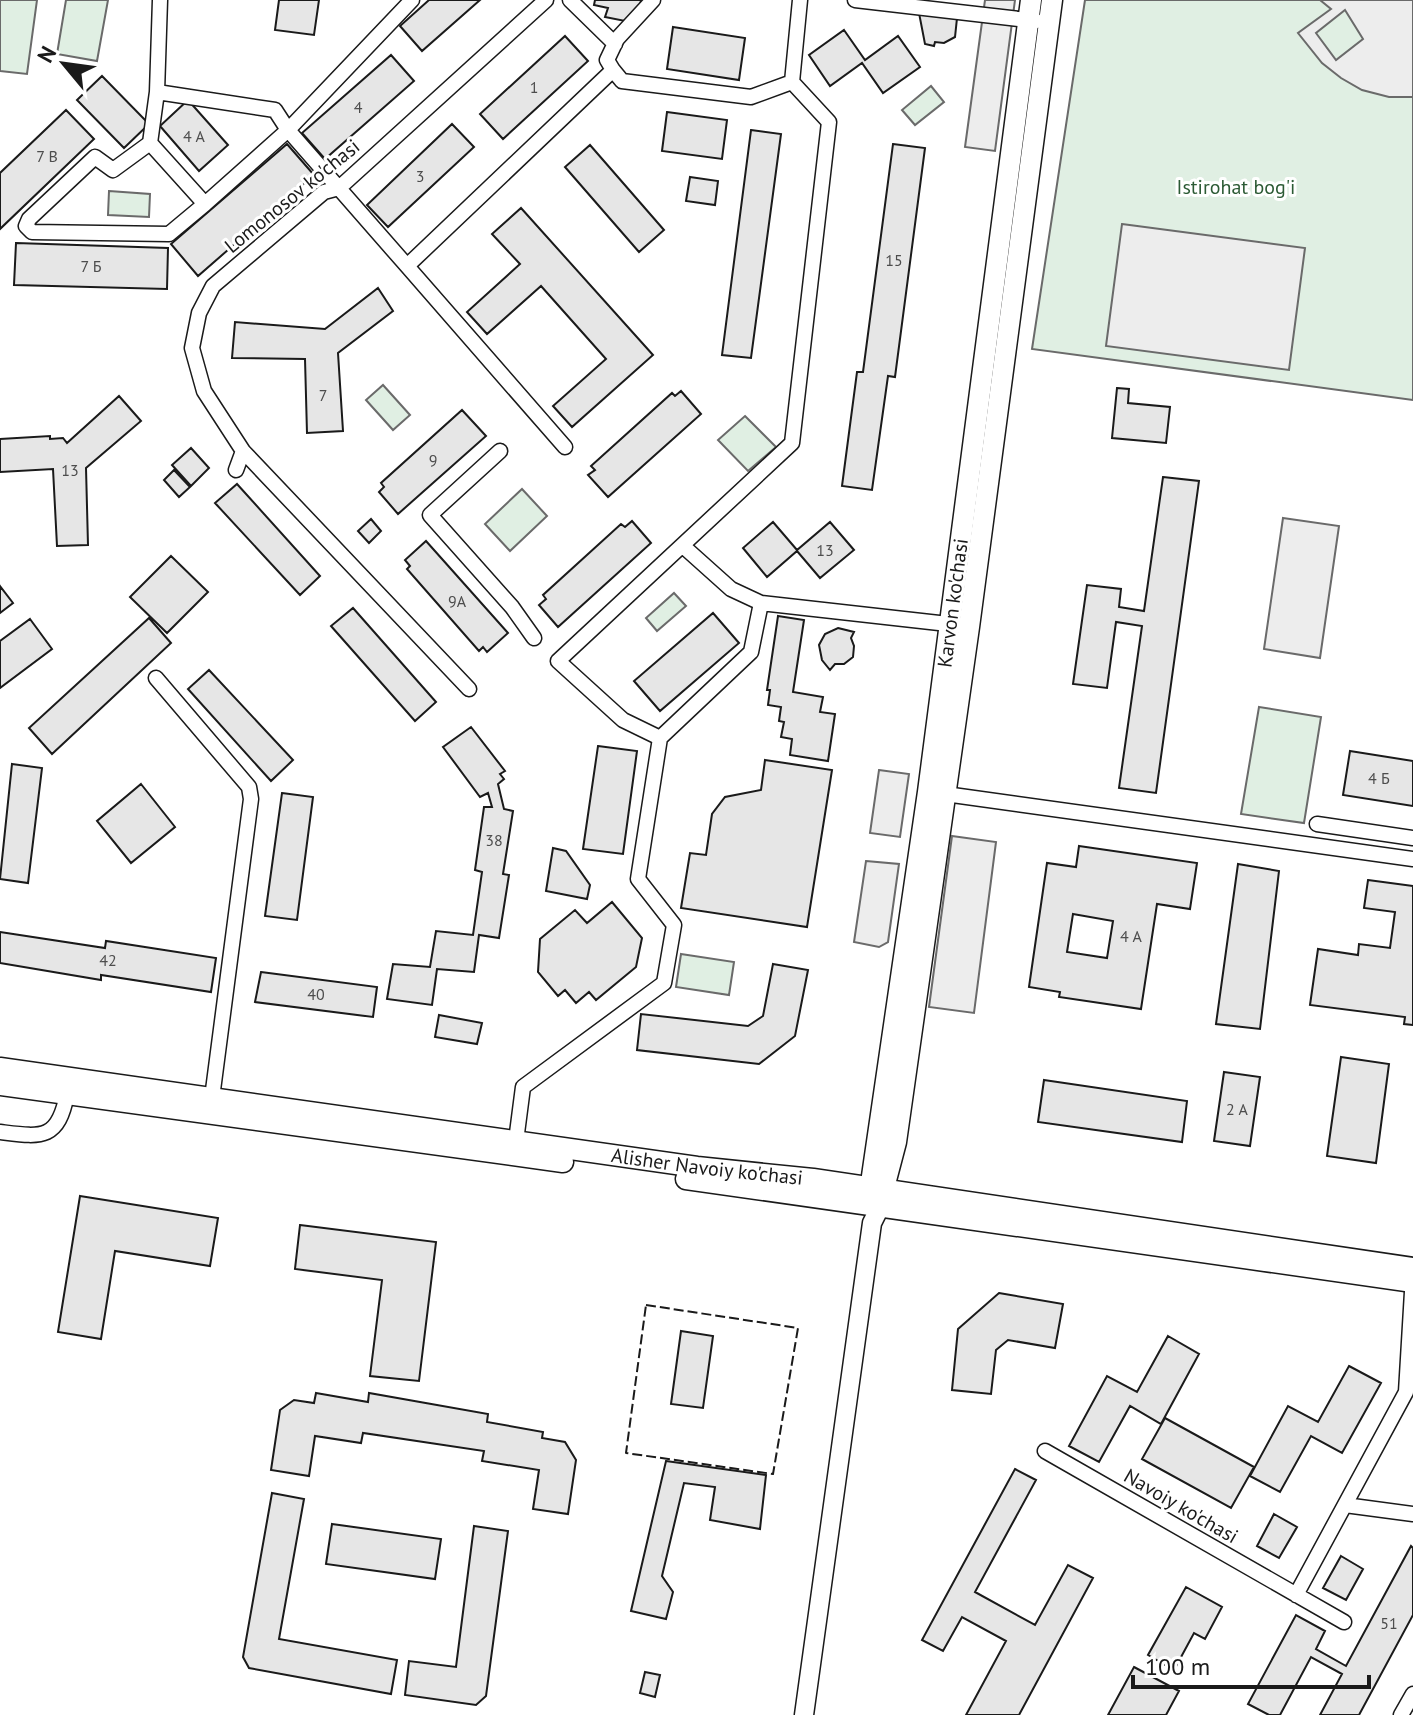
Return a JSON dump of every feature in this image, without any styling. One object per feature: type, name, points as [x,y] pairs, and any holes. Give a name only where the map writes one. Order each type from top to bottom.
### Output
[{"type":"main road","name":"Karvon ko'chasi","points":[[874,1203],[937,793],[1036,14],[1052,0]]},
{"type":"main road","name":"Alisher Navoiy ko'chasi","points":[[0,1068],[516,1141],[874,1203],[1413,1268]]},
{"type":"main road","name":"Alisher Navoiy ko'chasi","points":[[0,1085],[874,1203],[1413,1282]]},
{"type":"street","points":[[160,0],[157,92],[150,143],[113,170],[95,157],[29,219],[26,226],[32,232],[169,234],[288,130],[412,0]]},
{"type":"street","name":"Lomonosov ko'chasi","points":[[469,689],[243,451],[204,391],[192,348],[199,313],[213,286],[324,192],[339,188],[546,0]]},
{"type":"street","points":[[570,0],[615,44]]},
{"type":"street","points":[[653,0],[615,44],[607,60],[622,81],[751,97],[792,82]]},
{"type":"street","points":[[660,738],[623,720],[558,661],[792,443],[829,122],[792,82],[800,0]]},
{"type":"street","points":[[855,0],[1036,14]]},
{"type":"street","points":[[407,266],[613,70]]},
{"type":"street","points":[[157,92],[275,110],[288,130],[565,447]]},
{"type":"street","points":[[150,143],[205,204]]},
{"type":"street","points":[[236,470],[243,451]]},
{"type":"street","points":[[500,451],[430,515],[512,607],[534,638]]},
{"type":"street","points":[[683,546],[731,589],[761,603],[959,626]]},
{"type":"street","points":[[516,1141],[523,1087],[664,983],[674,925],[638,879],[660,738],[751,652],[761,603]]},
{"type":"street","points":[[156,678],[249,787],[251,799],[212,1098]]},
{"type":"street","points":[[937,793],[1413,859]]},
{"type":"street","points":[[1317,824],[1413,838]]},
{"type":"street","points":[[0,1132],[37,1137],[49,1131],[62,1119],[67,1094]]},
{"type":"street","points":[[804,1715],[874,1203]]},
{"type":"street","points":[[1296,1595],[1406,1392],[1413,1274]]},
{"type":"street","name":"Navoiy ko'chasi","points":[[1045,1451],[1344,1622]]},
{"type":"street","points":[[1345,1505],[1413,1514]]},
{"type":"street","points":[[1401,1715],[1413,1694]]},
{"type":"green space","points":[[0,0],[37,0],[27,74],[0,71]]},
{"type":"green space","points":[[66,0],[108,0],[97,61],[57,54]]},
{"type":"green space","name":"Istirohat bog'i","points":[[1085,0],[1413,0],[1413,400],[1032,349]]},
{"type":"green space","points":[[931,86],[944,102],[915,125],[902,110]]},
{"type":"green space","points":[[109,191],[150,194],[149,217],[108,215]]},
{"type":"green space","points":[[383,385],[410,415],[393,430],[366,400]]},
{"type":"green space","points":[[745,416],[776,447],[748,471],[718,440]]},
{"type":"green space","points":[[522,489],[547,516],[510,551],[485,524]]},
{"type":"green space","points":[[674,593],[686,606],[657,631],[646,618]]},
{"type":"green space","points":[[1259,707],[1321,717],[1304,823],[1241,814]]},
{"type":"green space","points":[[681,954],[734,962],[729,995],[676,987]]},
{"type":"shaded area","points":[[985,0],[1015,0],[995,151],[965,147]]},
{"type":"shaded area","points":[[1320,0],[1413,0],[1413,97],[1389,97],[1362,90],[1322,63],[1298,33],[1331,9]],"holes":[[[1345,10],[1363,39],[1336,60],[1316,33]]]},
{"type":"shaded area","points":[[1122,224],[1305,248],[1289,370],[1106,346]]},
{"type":"shaded area","points":[[1283,518],[1339,526],[1320,658],[1264,649]]},
{"type":"shaded area","points":[[879,770],[909,774],[900,837],[870,833]]},
{"type":"shaded area","points":[[952,836],[996,842],[974,1013],[929,1007]]},
{"type":"shaded area","points":[[866,861],[899,864],[888,942],[879,947],[854,942]]},
{"type":"building","points":[[279,0],[319,0],[314,35],[275,30]]},
{"type":"building","points":[[429,0],[480,0],[422,51],[400,26]]},
{"type":"building","points":[[595,0],[641,0],[640,7],[625,21],[605,17],[608,8],[594,5]]},
{"type":"building","points":[[919,13],[957,18],[955,37],[944,43],[935,42],[934,46],[925,44]]},
{"type":"building","points":[[673,27],[745,38],[739,80],[667,69]]},
{"type":"building","points":[[844,30],[865,60],[898,36],[920,67],[883,93],[862,63],[830,86],[809,55]]},
{"type":"building","points":[[565,36],[588,61],[503,139],[480,114]]},
{"type":"building","points":[[391,55],[414,81],[325,159],[302,133]]},
{"type":"building","points":[[102,76],[149,124],[124,148],[77,100]]},
{"type":"building","points":[[188,100],[228,145],[199,171],[160,126]]},
{"type":"building","points":[[66,110],[94,139],[0,229],[0,173]]},
{"type":"building","points":[[667,112],[727,120],[722,159],[662,151]]},
{"type":"building","points":[[452,124],[474,147],[388,227],[367,205]]},
{"type":"building","points":[[751,130],[781,134],[751,358],[722,355]]},
{"type":"building","points":[[287,144],[314,175],[198,276],[171,244]]},
{"type":"building","points":[[893,144],[925,148],[895,377],[888,376],[872,490],[842,486],[857,372],[863,372]]},
{"type":"building","points":[[590,145],[664,230],[639,252],[565,167]]},
{"type":"building","points":[[690,177],[718,181],[715,205],[686,201]]},
{"type":"building","points":[[521,208],[653,355],[572,427],[553,406],[606,359],[541,286],[487,334],[467,312],[520,264],[492,234]]},
{"type":"building","points":[[16,243],[168,248],[167,289],[14,285]]},
{"type":"building","points":[[378,288],[393,311],[338,353],[343,431],[307,433],[305,359],[232,358],[235,322],[325,329]]},
{"type":"building","points":[[1117,388],[1129,389],[1128,403],[1170,407],[1166,443],[1112,438]]},
{"type":"building","points":[[681,391],[701,414],[608,497],[588,475],[595,470],[591,466],[672,393],[675,396]]},
{"type":"building","points":[[119,396],[141,421],[86,468],[88,545],[57,546],[53,469],[0,472],[0,439],[50,436],[50,439],[63,438],[67,443]]},
{"type":"building","points":[[462,410],[486,436],[398,514],[379,492],[384,487],[381,483]]},
{"type":"building","points":[[191,448],[209,468],[191,486],[172,465]]},
{"type":"building","points":[[174,470],[190,487],[179,497],[164,480]]},
{"type":"building","points":[[1163,477],[1199,481],[1156,793],[1119,788],[1142,626],[1116,622],[1107,688],[1073,684],[1087,585],[1121,589],[1119,607],[1144,611]]},
{"type":"building","points":[[237,484],[320,576],[300,595],[215,503]]},
{"type":"building","points":[[371,519],[381,531],[369,543],[358,531]]},
{"type":"building","points":[[632,521],[651,543],[558,627],[539,605],[546,599],[543,595],[621,524],[625,527]]},
{"type":"building","points":[[773,522],[797,550],[830,522],[854,550],[820,578],[797,551],[767,577],[743,548]]},
{"type":"building","points":[[426,541],[508,633],[487,652],[483,647],[479,651],[407,569],[410,566],[405,560]]},
{"type":"building","points":[[171,556],[208,592],[167,633],[130,597]]},
{"type":"building","points":[[0,586],[13,603],[0,613]]},
{"type":"building","points":[[353,608],[436,702],[415,721],[331,626]]},
{"type":"building","points":[[713,613],[739,643],[660,711],[634,681]]},
{"type":"building","points":[[778,616],[804,620],[793,692],[823,697],[820,712],[835,714],[828,761],[790,755],[792,739],[781,737],[784,722],[779,721],[781,707],[768,705],[770,690],[767,690]]},
{"type":"building","points":[[149,618],[171,643],[52,754],[29,728]]},
{"type":"building","points":[[30,619],[52,649],[0,688],[0,641]]},
{"type":"building","points":[[838,628],[854,632],[851,638],[853,657],[844,664],[835,664],[830,670],[822,660],[819,645],[825,634]]},
{"type":"building","points":[[209,670],[293,760],[271,781],[188,689]]},
{"type":"building","points":[[471,727],[505,771],[500,774],[504,779],[498,784],[504,809],[513,811],[503,874],[509,875],[499,938],[479,935],[474,972],[437,969],[432,1005],[387,999],[393,964],[430,967],[436,931],[473,935],[482,872],[475,870],[484,807],[492,807],[488,793],[480,797],[443,747]]},
{"type":"building","points":[[598,746],[637,751],[623,854],[583,849]]},
{"type":"building","points":[[1350,751],[1413,761],[1413,806],[1343,795]]},
{"type":"building","points":[[765,760],[832,770],[807,927],[681,908],[690,853],[706,855],[712,814],[725,797],[761,790]]},
{"type":"building","points":[[12,764],[42,768],[28,883],[0,879]]},
{"type":"building","points":[[141,784],[175,827],[131,863],[97,821]]},
{"type":"building","points":[[282,793],[313,797],[297,920],[265,916]]},
{"type":"building","points":[[1079,846],[1197,863],[1190,909],[1157,904],[1141,1009],[1059,997],[1060,992],[1029,987],[1047,863],[1076,867]],"holes":[[[1073,914],[1113,921],[1107,958],[1067,952]]]},
{"type":"building","points":[[553,848],[566,851],[590,885],[587,899],[546,891]]},
{"type":"building","points":[[1238,864],[1279,871],[1260,1029],[1216,1024]]},
{"type":"building","points":[[1368,880],[1413,886],[1413,1025],[1404,1024],[1405,1017],[1310,1005],[1318,949],[1358,955],[1359,944],[1390,948],[1395,912],[1364,908]]},
{"type":"building","points":[[612,902],[642,938],[636,967],[596,1000],[589,992],[576,1003],[565,990],[558,996],[538,972],[540,939],[575,910],[587,923]]},
{"type":"building","points":[[0,932],[105,948],[106,941],[216,958],[211,992],[101,975],[101,980],[0,963]]},
{"type":"building","points":[[773,964],[808,970],[795,1036],[759,1064],[637,1050],[641,1014],[748,1026],[763,1016]]},
{"type":"building","points":[[261,972],[377,987],[373,1017],[255,1002]]},
{"type":"building","points":[[439,1015],[482,1023],[477,1044],[435,1037]]},
{"type":"building","points":[[1341,1057],[1389,1064],[1376,1163],[1327,1156]]},
{"type":"building","points":[[1224,1072],[1260,1077],[1250,1146],[1214,1141]]},
{"type":"building","points":[[1044,1080],[1187,1101],[1182,1142],[1038,1122]]},
{"type":"building","points":[[80,1196],[218,1218],[210,1266],[115,1251],[101,1339],[58,1332]]},
{"type":"building","points":[[300,1225],[436,1242],[419,1381],[370,1376],[382,1280],[295,1269]]},
{"type":"building","points":[[999,1293],[1063,1304],[1055,1348],[1008,1340],[996,1350],[991,1394],[952,1390],[958,1329]]},
{"type":"building","points":[[681,1331],[713,1336],[703,1408],[671,1404]]},
{"type":"building","points":[[1168,1336],[1199,1354],[1161,1424],[1130,1406],[1099,1462],[1069,1446],[1107,1376],[1137,1392]]},
{"type":"building","points":[[1349,1366],[1381,1383],[1342,1453],[1311,1436],[1280,1492],[1250,1476],[1288,1406],[1318,1422]]},
{"type":"building","points":[[316,1393],[368,1402],[369,1393],[488,1414],[487,1422],[543,1432],[542,1438],[565,1442],[576,1460],[568,1514],[533,1509],[539,1470],[482,1461],[484,1451],[363,1433],[361,1443],[315,1436],[309,1476],[271,1470],[280,1410],[294,1400],[314,1403]]},
{"type":"building","points":[[1165,1418],[1254,1467],[1231,1508],[1142,1459]]},
{"type":"building","points":[[666,1461],[766,1475],[760,1529],[710,1520],[715,1487],[684,1483],[662,1576],[673,1592],[666,1619],[631,1611]]},
{"type":"building","points":[[1015,1469],[1036,1480],[975,1592],[1035,1625],[1068,1565],[1093,1578],[1019,1715],[966,1715],[1006,1641],[962,1617],[943,1651],[922,1640]]},
{"type":"building","points":[[272,1493],[304,1499],[279,1639],[397,1660],[391,1694],[249,1668],[243,1657]]},
{"type":"building","points":[[1274,1514],[1297,1527],[1279,1558],[1257,1546]]},
{"type":"building","points":[[332,1524],[441,1539],[435,1579],[326,1564]]},
{"type":"building","points":[[474,1526],[508,1531],[486,1696],[476,1705],[405,1695],[409,1661],[456,1667]]},
{"type":"building","points":[[1411,1546],[1413,1615],[1359,1715],[1320,1715],[1342,1674],[1311,1657],[1280,1715],[1269,1715],[1248,1704],[1296,1615],[1325,1631],[1316,1649],[1346,1666]]},
{"type":"building","points":[[1341,1556],[1363,1569],[1346,1600],[1323,1588]]},
{"type":"building","points":[[1186,1587],[1222,1607],[1205,1639],[1194,1633],[1174,1670],[1148,1655]]},
{"type":"building","points":[[1134,1667],[1179,1691],[1166,1715],[1108,1715]]},
{"type":"building","points":[[645,1672],[660,1675],[655,1697],[640,1693]]},
{"type":"fence","points":[[646,1305],[798,1328],[773,1474],[626,1453],[646,1305]]}]
